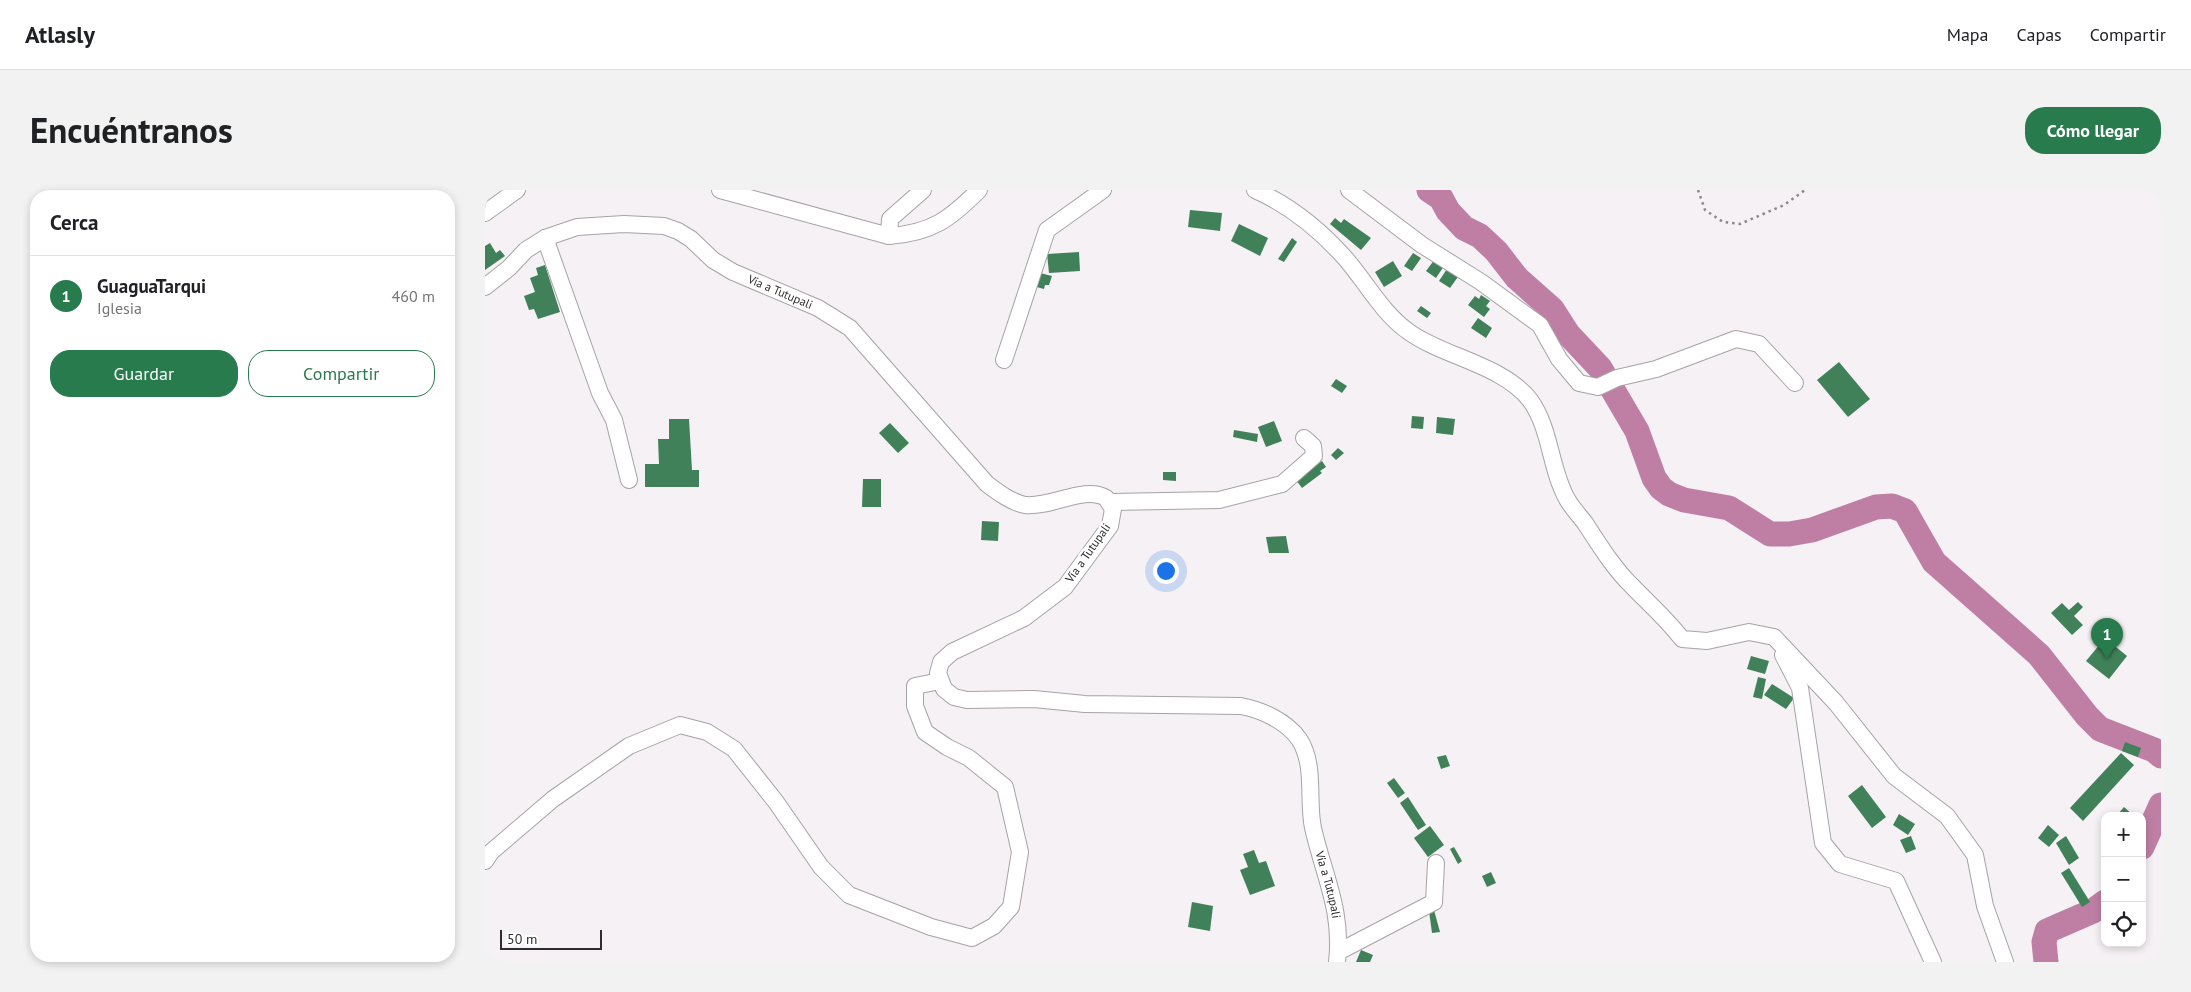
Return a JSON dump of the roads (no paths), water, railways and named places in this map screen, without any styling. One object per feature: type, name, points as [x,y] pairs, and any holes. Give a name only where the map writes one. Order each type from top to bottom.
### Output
[{"type":"street","points":[[485,213],[517,190]]},
{"type":"street","points":[[720,190],[758,194],[889,236],[911,235],[943,223],[979,190]]},
{"type":"street","points":[[889,236],[890,219],[923,190]]},
{"type":"street","points":[[1005,360],[1047,230],[1103,190]]},
{"type":"street","points":[[1255,190],[1276,199],[1313,226],[1345,258],[1395,321],[1422,340],[1505,378],[1530,400],[1549,444],[1561,487],[1568,500],[1599,546],[1629,583],[1667,619],[1682,639],[1707,641],[1749,632],[1774,637],[1837,703],[1894,776],[1947,816],[1975,856],[1985,906],[2005,962]]},
{"type":"street","points":[[1349,190],[1422,245],[1481,282],[1540,325],[1559,359],[1579,383],[1598,387],[1610,381],[1656,369],[1736,338],[1759,344],[1795,383]]},
{"type":"street","name":"Vía a Tutupali","points":[[485,287],[509,268],[526,250],[545,238],[577,227],[603,225],[664,226],[677,230],[691,239],[713,260],[733,272],[818,308],[850,328],[987,484],[1005,498],[1023,504],[1034,505],[1091,493],[1101,494],[1111,502],[1113,509],[1110,526],[1065,587],[1025,618],[952,652],[939,668],[940,681],[948,694],[967,700],[1034,699],[1085,704],[1241,706],[1258,709],[1288,726],[1299,739],[1308,758],[1313,827],[1337,911],[1337,957]]},
{"type":"street","points":[[545,238],[600,393],[614,420],[629,480]]},
{"type":"street","points":[[1111,502],[1219,500],[1282,484],[1314,456],[1313,446],[1304,438]]},
{"type":"street","points":[[1774,637],[1800,688],[1823,842],[1840,864],[1895,881],[1933,962]]},
{"type":"street","points":[[485,861],[491,852],[559,794],[629,746],[680,725],[707,732],[734,749],[776,802],[821,867],[849,895],[931,928],[972,938],[994,926],[1011,907],[1020,852],[1005,787],[969,758],[947,748],[925,732],[915,706],[915,686],[940,681]]},
{"type":"street","points":[[1337,957],[1434,902],[1436,863]]},
{"type":"waterway","points":[[1429,190],[1441,198],[1448,211],[1464,228],[1480,236],[1496,251],[1517,278],[1552,309],[1568,334],[1600,368],[1637,431],[1654,478],[1661,488],[1669,494],[1684,500],[1729,508],[1770,534],[1789,534],[1812,530],[1876,507],[1892,506],[1905,511],[1934,562],[2039,655],[2087,716],[2100,729],[2154,750],[2161,756]]},
{"type":"waterway","points":[[2146,838],[2161,805]]},
{"type":"waterway","points":[[2046,962],[2044,942],[2047,931],[2093,911],[2101,905]]},
{"type":"place","name":"GuaguaTarqui","points":[[2107,659]]}]
